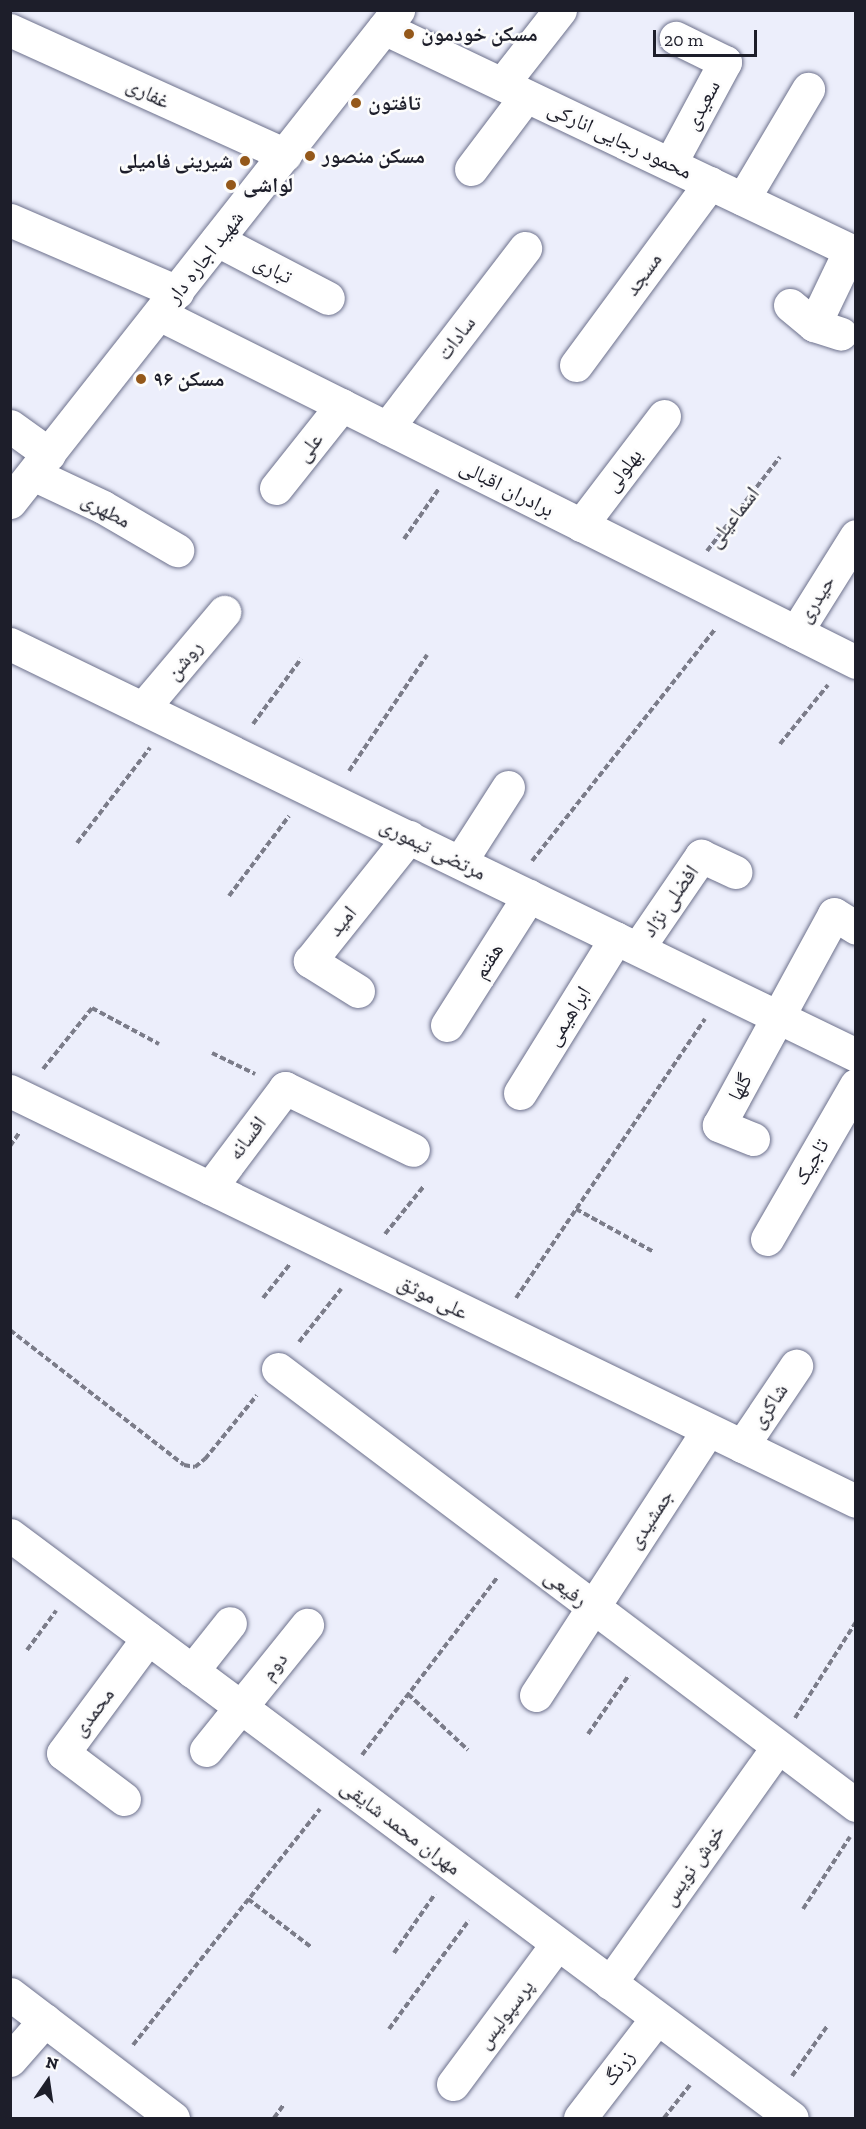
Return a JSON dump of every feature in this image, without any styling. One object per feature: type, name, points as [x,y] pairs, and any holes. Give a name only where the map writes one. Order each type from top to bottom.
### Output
[{"type":"street","points":[[471,169],[560,10]]},
{"type":"street","name":"محمود رجایی انارکی","points":[[391,19],[514,90],[853,252]]},
{"type":"street","name":"شهید اجاره دار","points":[[10,502],[391,19]]},
{"type":"street","name":"غفاری","points":[[10,30],[285,155]]},
{"type":"street","name":"سعیدی","points":[[670,164],[725,62],[676,38]]},
{"type":"street","points":[[743,199],[808,89]]},
{"type":"street","name":"مسجد","points":[[576,364],[710,183]]},
{"type":"street","name":"برادران اقبالی","points":[[10,219],[168,303],[342,405],[852,660]]},
{"type":"street","name":"تباری","points":[[217,240],[328,298]]},
{"type":"street","name":"سادات","points":[[387,428],[525,248]]},
{"type":"street","points":[[815,321],[853,252]]},
{"type":"street","name":"علی","points":[[276,488],[342,405]]},
{"type":"street","name":"بهلولی","points":[[581,525],[664,416]]},
{"type":"street","name":"مطهری","points":[[10,426],[41,464],[103,507],[177,550]]},
{"type":"street","name":"حیدری","points":[[796,632],[855,536]]},
{"type":"street","name":"روشن","points":[[157,715],[224,612]]},
{"type":"street","name":"مرتضی تیموری","points":[[10,644],[855,1055]]},
{"type":"street","points":[[460,862],[508,787]]},
{"type":"street","name":"امید","points":[[358,991],[310,961],[409,837]]},
{"type":"street","name":"افضلی نژاد","points":[[627,943],[701,856],[736,872]]},
{"type":"street","name":"هفتم","points":[[447,1025],[520,892]]},
{"type":"street","points":[[778,1017],[834,914],[855,927]]},
{"type":"street","name":"ابراهیمی","points":[[520,1093],[627,943]]},
{"type":"street","name":"گلها","points":[[753,1139],[719,1125],[778,1017]]},
{"type":"street","name":"تاجیک","points":[[767,1239],[855,1085]]},
{"type":"street","points":[[285,1088],[413,1150]]},
{"type":"street","name":"افسانه","points":[[210,1188],[285,1088]]},
{"type":"street","name":"علی موثق","points":[[16,1094],[855,1501]]},
{"type":"street","name":"شاکری","points":[[742,1446],[796,1366]]},
{"type":"street","name":"رفیعی","points":[[278,1369],[646,1650],[855,1805]]},
{"type":"street","name":"جمشیدی","points":[[536,1695],[708,1430]]},
{"type":"street","name":"مهران محمد شایقی","points":[[10,1535],[782,2111]]},
{"type":"street","points":[[192,1671],[230,1623]]},
{"type":"street","name":"دوم","points":[[206,1750],[307,1625]]},
{"type":"street","name":"محمدی","points":[[124,1799],[63,1753],[148,1638]]},
{"type":"street","name":"خوش نویس","points":[[610,1983],[777,1748]]},
{"type":"street","name":"پرسپولیس","points":[[453,2084],[557,1944]]},
{"type":"street","points":[[10,1994],[173,2118]]},
{"type":"street","name":"زرنگ","points":[[580,2118],[657,2018]]},
{"type":"street","points":[[10,2060],[45,2020]]},
{"type":"path","name":"اسماعیلی","points":[[687,577],[780,457]]},
{"type":"path","points":[[404,538],[458,463]]},
{"type":"path","points":[[520,892],[736,602]]},
{"type":"path","points":[[229,897],[320,794],[427,655]]},
{"type":"path","points":[[232,752],[301,659]]},
{"type":"path","points":[[780,744],[852,660]]},
{"type":"path","points":[[77,843],[157,715]]},
{"type":"path","points":[[496,1327],[724,991]]},
{"type":"path","points":[[16,1094],[92,1008],[159,1044]]},
{"type":"path","points":[[212,1053],[285,1088]]},
{"type":"path","points":[[10,1330],[184,1465],[195,1467],[278,1369],[424,1185]]},
{"type":"path","points":[[576,1209],[654,1252]]},
{"type":"path","points":[[263,1298],[311,1237]]},
{"type":"path","points":[[111,2072],[341,1782],[518,1551]]},
{"type":"path","points":[[27,1650],[76,1584]]},
{"type":"path","points":[[777,1748],[855,1622]]},
{"type":"path","points":[[588,1734],[646,1650]]},
{"type":"path","points":[[408,1695],[468,1750]]},
{"type":"path","points":[[803,1909],[855,1829]]},
{"type":"path","points":[[394,1953],[454,1867]]},
{"type":"path","points":[[388,2030],[488,1892]]},
{"type":"path","points":[[248,1899],[311,1947]]},
{"type":"path","points":[[782,2111],[828,2025]]},
{"type":"path","points":[[664,2118],[710,2058]]},
{"type":"path","points":[[274,2118],[284,2104]]},
{"type":"place","name":"مسکن خودمون","points":[[409,34]]},
{"type":"place","name":"تافتون","points":[[356,103]]},
{"type":"place","name":"مسکن منصور","points":[[310,156]]},
{"type":"place","name":"شیرینی فامیلی","points":[[245,161]]},
{"type":"place","name":"لواشی","points":[[231,185]]},
{"type":"place","name":"مسکن ۹۶","points":[[141,379]]}]
